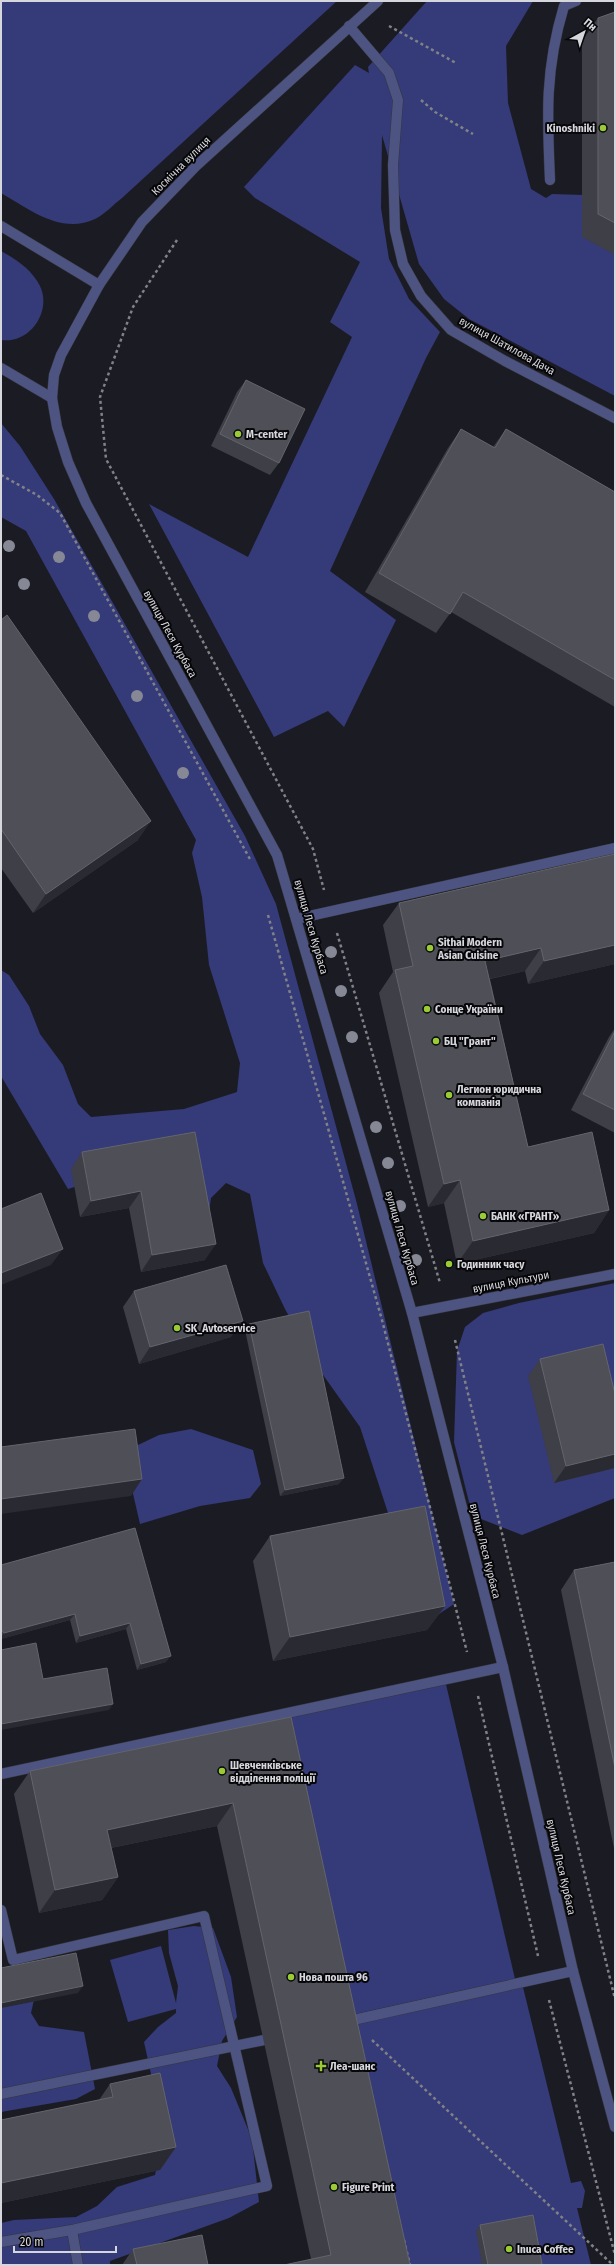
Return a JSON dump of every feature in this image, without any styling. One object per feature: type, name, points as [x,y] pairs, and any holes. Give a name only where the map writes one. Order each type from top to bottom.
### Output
[{"type":"street","name":"Космічна вулиця","points":[[100,285],[142,222],[196,166],[378,1]]},
{"type":"street","points":[[550,180],[547,119],[549,73],[554,38],[564,6],[576,1]]},
{"type":"street","name":"вулиця Шатилова Дача","points":[[349,26],[389,73],[398,100],[393,165],[395,230],[403,264],[421,296],[452,330],[505,361],[615,418]]},
{"type":"street","points":[[1,226],[100,285]]},
{"type":"street","name":"вулиця Леся Курбаса","points":[[100,285],[61,355],[54,375],[52,398],[61,441],[86,503],[277,855],[412,1313],[503,1667],[573,1971],[615,2127]]},
{"type":"street","points":[[1,368],[52,398]]},
{"type":"street","points":[[296,918],[615,848]]},
{"type":"street","name":"вулиця Культури","points":[[412,1313],[615,1274]]},
{"type":"street","points":[[1,1774],[503,1667]]},
{"type":"street","points":[[1,1910],[13,1960],[204,1916],[267,2186],[72,2230],[1,2242]]},
{"type":"street","points":[[336,2024],[573,1971]]},
{"type":"street","points":[[1,2094],[264,2040]]},
{"type":"street","points":[[72,2230],[78,2265]]},
{"type":"path","points":[[389,26],[456,62]]},
{"type":"path","points":[[120,486],[106,459],[100,397],[133,307],[177,240]]},
{"type":"path","points":[[1,475],[37,495],[60,513],[252,862]]},
{"type":"path","points":[[267,910],[382,1320],[473,1674],[544,1978],[615,2255]]},
{"type":"path","points":[[455,1340],[615,1999]]},
{"type":"path","points":[[350,2020],[613,2265]]},
{"type":"path","points":[[403,2234],[410,2265]]},
{"type":"shaded area","points":[[1,1],[337,1],[106,212],[95,219],[82,223],[70,224],[46,218],[1,193]]},
{"type":"shaded area","points":[[427,1],[533,1],[506,46],[508,103],[531,189],[546,198],[552,194],[615,196],[615,396],[469,319],[444,299],[419,264],[382,135],[381,208],[389,259],[409,299],[440,332],[426,358],[330,571],[396,620],[344,727],[328,711],[274,737],[149,504],[248,557],[352,337],[330,322],[360,262],[255,198],[244,187],[355,65],[369,73],[368,67]]},
{"type":"shaded area","points":[[1,251],[28,270],[40,286],[43,296],[41,315],[36,324],[21,337],[11,340],[1,340]]},
{"type":"shaded area","points":[[1,423],[20,446],[54,499],[245,836],[276,904],[357,1204],[454,1604],[430,1620],[390,1519],[360,1427],[316,1365],[285,1309],[263,1263],[250,1194],[226,1183],[211,1198],[208,1220],[126,1171],[68,1189],[1,1076],[1,970],[9,975],[29,1006],[40,1034],[63,1065],[78,1104],[91,1117],[184,1109],[237,1092],[240,1063],[209,965],[202,897],[192,853],[196,840],[26,531],[1,517]]},
{"type":"shaded area","points":[[615,1283],[615,1498],[522,1535],[481,1519],[469,1502],[454,1442],[457,1351],[465,1327],[483,1313],[519,1303]]},
{"type":"shaded area","points":[[191,1429],[253,1450],[261,1484],[250,1498],[200,1506],[140,1524],[128,1472],[138,1445],[159,1435]]},
{"type":"shaded area","points":[[445,1680],[515,1979],[351,2015],[288,1713]]},
{"type":"shaded area","points":[[194,1926],[213,1928],[231,1977],[237,2017],[222,2041],[217,2066],[231,2088],[252,2139],[259,2202],[229,2218],[110,2261],[110,2265],[1,2265],[1,2223],[14,2220],[76,2217],[97,2206],[117,2187],[155,2175],[161,2145],[153,2083],[144,2042],[158,2027],[176,2013],[176,2009],[128,2022],[110,1960],[161,1946],[176,2003],[178,1986],[169,1953],[168,1930]]},
{"type":"shaded area","points":[[1,1970],[38,1982],[31,2013],[39,2026],[84,2032],[95,2089],[76,2099],[1,2112]]},
{"type":"shaded area","points":[[521,1979],[571,2183],[581,2181],[585,2191],[582,2208],[577,2208],[591,2265],[410,2265],[350,2020]]},
{"type":"building","points":[[615,12],[615,223],[598,214],[598,18]]},
{"type":"building","points":[[246,380],[305,409],[279,463],[220,434]]},
{"type":"building","points":[[461,429],[495,448],[506,429],[615,492],[615,680],[463,592],[450,614],[379,573]]},
{"type":"building","points":[[7,615],[151,821],[46,894],[1,829],[1,620]]},
{"type":"building","name":"БЦ \"Грант\"","points":[[615,854],[615,945],[544,961],[541,948],[485,961],[528,1147],[592,1132],[609,1210],[473,1241],[460,1180],[444,1184],[395,970],[413,966],[399,903]]},
{"type":"building","points":[[615,1031],[615,1110],[583,1094]]},
{"type":"building","points":[[195,1132],[216,1244],[152,1255],[141,1191],[91,1201],[82,1152]]},
{"type":"building","points":[[41,1193],[63,1249],[1,1273],[1,1209]]},
{"type":"building","points":[[226,1265],[243,1321],[150,1347],[134,1291]]},
{"type":"building","points":[[309,1311],[344,1478],[285,1490],[249,1324]]},
{"type":"building","points":[[603,1344],[615,1394],[615,1454],[566,1466],[540,1359]]},
{"type":"building","points":[[135,1429],[142,1479],[1,1499],[1,1447]]},
{"type":"building","points":[[425,1506],[445,1606],[290,1637],[270,1536]]},
{"type":"building","points":[[135,1528],[171,1656],[141,1664],[130,1623],[80,1636],[75,1614],[4,1633],[1,1629],[1,1565]]},
{"type":"building","points":[[615,1562],[615,1768],[574,1570]]},
{"type":"building","points":[[36,1643],[43,1679],[107,1668],[113,1704],[1,1724],[1,1650]]},
{"type":"building","points":[[291,1717],[410,2265],[284,2265],[331,2255],[233,1803],[107,1830],[118,1877],[55,1890],[30,1771]]},
{"type":"building","points":[[76,1953],[83,1986],[1,2003],[1,1968]]},
{"type":"building","points":[[160,2073],[176,2147],[1,2183],[1,2120],[113,2097],[110,2084]]},
{"type":"building","points":[[533,2215],[542,2264],[488,2265],[480,2225]]},
{"type":"building","points":[[202,2235],[208,2265],[137,2265],[133,2249]]},
{"type":"place","name":"Kinoshniki","points":[[603,128]]},
{"type":"place","name":"M-center","points":[[238,434]]},
{"type":"place","name":"Sithai Modern Asian Cuisine","points":[[430,948]]},
{"type":"place","name":"Сонце України","points":[[427,1009]]},
{"type":"place","name":"БЦ \"Грант\"","points":[[436,1041]]},
{"type":"place","name":"Легион юридична компанія","points":[[449,1095]]},
{"type":"place","name":"БАНК «ГРАНТ»","points":[[483,1216]]},
{"type":"place","name":"Годинник часу","points":[[449,1264]]},
{"type":"place","name":"SK_Avtoservice","points":[[177,1328]]},
{"type":"place","name":"Шевченківське відділення поліції","points":[[222,1771]]},
{"type":"place","name":"Нова пошта 96","points":[[291,1977]]},
{"type":"place","name":"Леа-шанс","points":[[321,2066]]},
{"type":"place","name":"Figure Print","points":[[334,2187]]},
{"type":"place","name":"Inuca Coffee","points":[[509,2249]]}]
